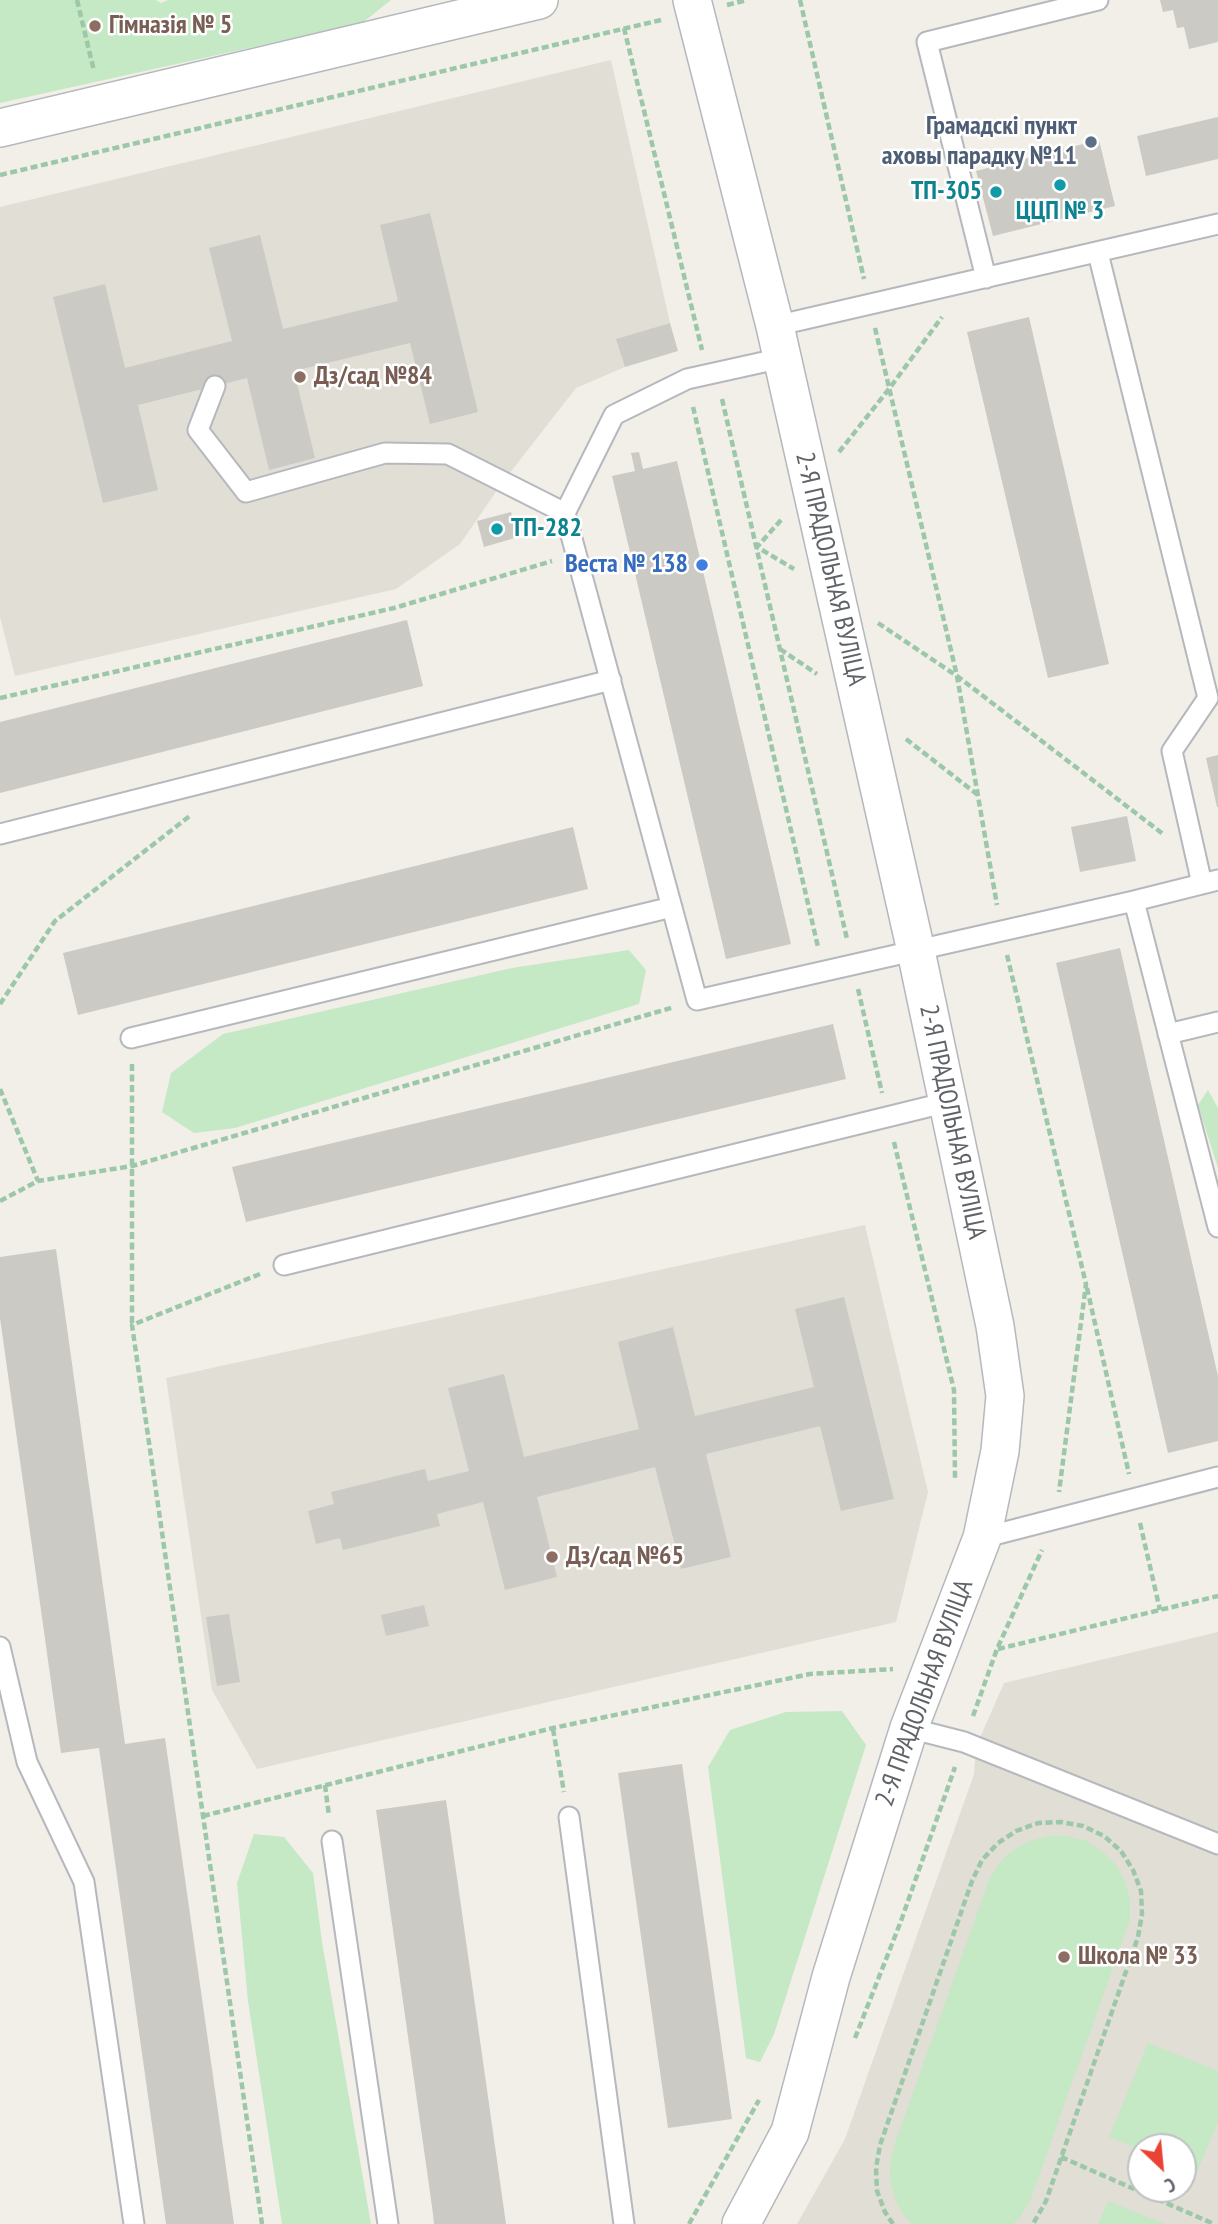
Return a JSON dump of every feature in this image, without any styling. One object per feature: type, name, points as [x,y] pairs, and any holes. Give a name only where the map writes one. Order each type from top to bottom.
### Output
[{"type":"street","points":[[0,128],[539,0]]},
{"type":"street","name":"2-Я ПРАДОЛЬНАЯ ВУЛІЦА","points":[[694,6],[778,342],[916,951],[995,1326],[1004,1396],[1000,1451],[982,1538],[909,1728],[831,1977],[790,2133],[741,2224]]},
{"type":"lane","points":[[977,280],[926,42],[1098,0]]},
{"type":"lane","points":[[1098,253],[1208,698],[1172,751],[1197,861],[1210,882],[697,1000],[565,513],[614,415],[687,379],[778,342],[977,280],[1218,224]]},
{"type":"lane","points":[[215,386],[198,430],[246,492],[385,453],[448,454],[565,513]]},
{"type":"lane","points":[[0,834],[611,680]]},
{"type":"lane","points":[[1134,901],[1218,1227]]},
{"type":"lane","points":[[131,1038],[672,908]]},
{"type":"lane","points":[[1168,1034],[1218,1022]]},
{"type":"lane","points":[[284,1265],[948,1102]]},
{"type":"lane","points":[[982,1538],[1218,1477]]},
{"type":"lane","points":[[0,1647],[27,1762],[84,1882],[134,2224]]},
{"type":"lane","points":[[909,1728],[964,1742],[1218,1844]]},
{"type":"lane","points":[[569,1818],[624,2224]]},
{"type":"lane","points":[[332,1841],[388,2224]]},
{"type":"path","points":[[77,0],[96,75]]},
{"type":"path","points":[[0,175],[694,6],[747,0]]},
{"type":"path","points":[[977,280],[811,486],[757,547],[835,594],[957,676],[1197,861]]},
{"type":"path","points":[[687,379],[824,972]]},
{"type":"path","points":[[0,698],[394,608],[576,554]]},
{"type":"path","points":[[0,1004],[55,920],[193,813]]},
{"type":"path","points":[[0,1201],[38,1181],[132,1166],[697,1000]]},
{"type":"path","points":[[131,1038],[132,1325],[262,2224]]},
{"type":"path","points":[[0,1089],[38,1181]]},
{"type":"path","points":[[132,1325],[284,1265]]},
{"type":"path","points":[[1086,1284],[1160,1610]]},
{"type":"path","points":[[997,1649],[1218,1596]]},
{"type":"path","points":[[203,1816],[553,1728],[810,1674],[901,1669]]},
{"type":"path","points":[[553,1728],[569,1818]]},
{"type":"path","points":[[893,2224],[885,2212],[877,2190],[876,2168],[880,2146],[972,1881],[982,1860],[998,1843],[1016,1830],[1038,1823],[1061,1822],[1083,1826],[1104,1836],[1121,1851],[1133,1870],[1141,1891],[1142,1914],[1138,1937],[1046,2201],[1033,2224]]},
{"type":"path","points":[[1061,2157],[1214,2224]]},
{"type":"shaded area","name":"Дз/сад №84","points":[[611,60],[670,323],[617,339],[625,367],[576,388],[502,483],[460,544],[396,589],[15,676],[0,617],[0,207]]},
{"type":"shaded area","name":"Дз/сад №65","points":[[865,1225],[928,1492],[896,1622],[257,1769],[212,1690],[166,1378]]},
{"type":"shaded area","name":"Школа № 33","points":[[1218,1632],[1218,2224],[797,2224],[845,2139],[974,1774],[976,1747],[1004,1683]]},
{"type":"green space","points":[[0,0],[156,0],[161,3],[168,0],[391,0],[362,23],[0,103]]},
{"type":"green space","points":[[629,950],[646,970],[639,1004],[235,1128],[194,1133],[162,1112],[171,1073],[223,1034],[512,968]]},
{"type":"green space","points":[[1208,1090],[1218,1108],[1218,1168],[1198,1105]]},
{"type":"green space","points":[[842,1711],[866,1745],[774,2034],[760,2062],[746,2058],[708,1767],[730,1730],[786,1712]]},
{"type":"green space","points":[[254,1834],[284,1837],[313,1873],[322,1942],[371,2224],[282,2224],[248,2001],[237,1883]]},
{"type":"green space","points":[[1048,1836],[1067,1836],[1086,1841],[1102,1851],[1116,1865],[1125,1881],[1130,1899],[1130,1919],[1124,1937],[1030,2201],[1020,2217],[1013,2224],[912,2224],[904,2216],[895,2199],[890,2181],[890,2162],[895,2143],[989,1880],[999,1863],[1013,1850]]},
{"type":"green space","points":[[1148,2043],[1218,2071],[1218,2122],[1197,2172],[1197,2133],[1127,2133],[1127,2144],[1109,2137]]},
{"type":"green space","points":[[1108,2201],[1165,2224],[1098,2224]]},
{"type":"building","points":[[1160,0],[1218,0],[1218,42],[1189,49],[1184,27],[1177,28],[1173,10],[1163,12]]},
{"type":"building","points":[[1218,117],[1218,159],[1146,176],[1137,136]]},
{"type":"building","name":"ЦЦП № 3","points":[[1099,140],[1115,206],[993,236],[976,171]]},
{"type":"building","points":[[430,213],[478,412],[430,424],[410,343],[294,371],[315,458],[269,470],[247,378],[138,405],[158,490],[103,503],[53,297],[105,284],[125,368],[232,341],[209,248],[260,235],[283,329],[398,301],[380,225]]},
{"type":"building","points":[[1029,317],[1109,664],[1048,678],[967,332]]},
{"type":"building","points":[[670,323],[678,351],[625,367],[616,339]]},
{"type":"building","points":[[639,452],[643,469],[677,461],[791,944],[726,959],[612,476],[635,471],[631,453]]},
{"type":"building","name":"ТП-282","points":[[511,512],[518,537],[484,547],[477,521]]},
{"type":"building","points":[[407,620],[423,686],[0,793],[0,722]]},
{"type":"building","points":[[1218,755],[1218,807],[1217,807],[1206,758]]},
{"type":"building","points":[[1127,816],[1136,861],[1080,872],[1071,827]]},
{"type":"building","points":[[573,827],[588,889],[78,1015],[63,953]]},
{"type":"building","points":[[1120,948],[1218,1376],[1218,1441],[1168,1453],[1056,963]]},
{"type":"building","points":[[833,1024],[846,1079],[246,1222],[232,1167]]},
{"type":"building","points":[[56,1249],[125,1744],[165,1738],[234,2224],[166,2224],[99,1748],[61,1753],[0,1318],[0,1257]]},
{"type":"building","points":[[844,1297],[894,1499],[841,1511],[820,1426],[706,1454],[731,1557],[681,1569],[655,1467],[537,1497],[557,1577],[505,1590],[483,1502],[437,1514],[440,1526],[343,1550],[340,1538],[316,1544],[308,1511],[334,1504],[331,1492],[425,1469],[428,1481],[469,1471],[448,1388],[504,1374],[524,1457],[639,1429],[618,1342],[673,1327],[695,1416],[814,1387],[795,1309]]},
{"type":"building","points":[[424,1605],[429,1626],[386,1636],[381,1615]]},
{"type":"building","points":[[229,1614],[240,1682],[217,1686],[206,1617]]},
{"type":"building","points":[[682,1764],[732,2119],[668,2128],[618,1773]]},
{"type":"building","points":[[446,1800],[506,2224],[434,2224],[376,1810]]},
{"type":"place","name":"Гімназія № 5","points":[[95,26]]},
{"type":"place","name":"Грамадскі пункт аховы парадку №11","points":[[1091,142]]},
{"type":"place","name":"ЦЦП № 3","points":[[1060,185]]},
{"type":"place","name":"ТП-305","points":[[996,192]]},
{"type":"place","name":"Дз/сад №84","points":[[300,377]]},
{"type":"place","name":"ТП-282","points":[[497,529]]},
{"type":"place","name":"Веста № 138","points":[[702,565]]},
{"type":"place","name":"Дз/сад №65","points":[[552,1557]]},
{"type":"place","name":"Школа № 33","points":[[1064,1957]]}]
